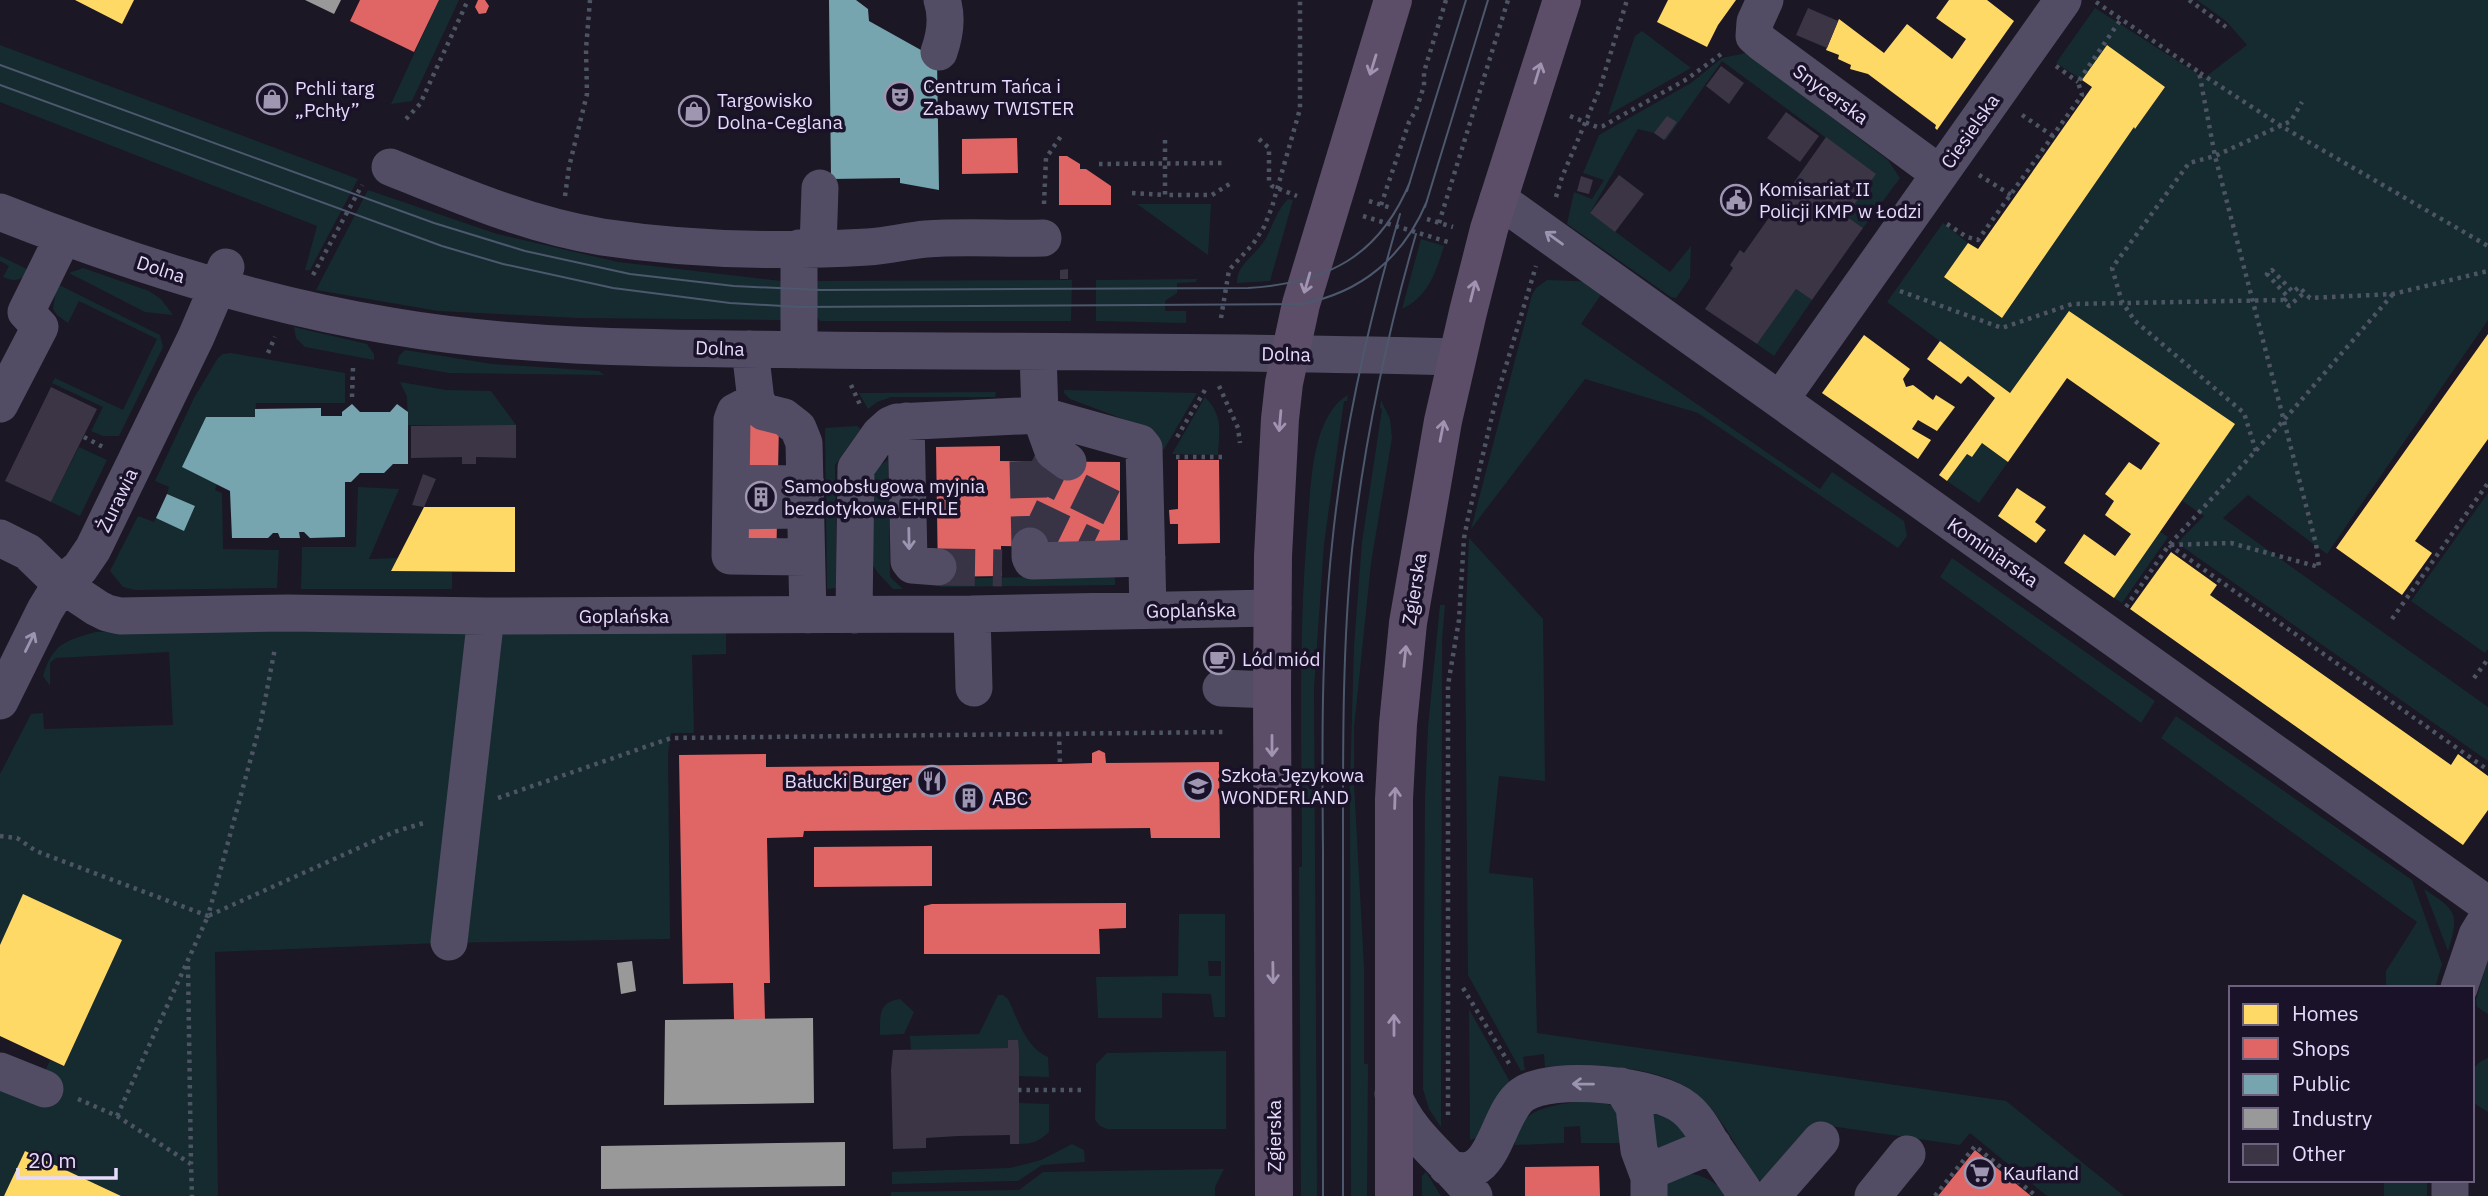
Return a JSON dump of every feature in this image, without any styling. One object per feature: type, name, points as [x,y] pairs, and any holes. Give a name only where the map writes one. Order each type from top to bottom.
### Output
[{"type":"main road","name":"Zgierska","points":[[1274,1196],[1272,690],[1279,432],[1290,353],[1308,280],[1393,0]]},
{"type":"main road","name":"Zgierska","points":[[1394,1196],[1394,799],[1403,674],[1418,561],[1457,357],[1482,253],[1562,0]]},
{"type":"street","points":[[939,52],[944,36],[945,13],[942,0]]},
{"type":"street","points":[[1754,36],[1755,22],[1765,0]]},
{"type":"street","name":"Ciesielska","points":[[1780,400],[1867,277],[1956,172],[2063,0]]},
{"type":"street","name":"Snycerska","points":[[1754,36],[1956,172]]},
{"type":"street","points":[[379,171],[537,223],[602,237],[669,244],[733,248],[809,248],[869,247],[927,239],[1043,239]]},
{"type":"street","points":[[799,349],[809,248],[820,188]]},
{"type":"street","name":"Kominiarska","points":[[1499,199],[2488,905]]},
{"type":"street","name":"Dolna","points":[[0,212],[63,237],[222,277],[288,304],[391,326],[489,339],[750,349],[1290,353],[1457,357]]},
{"type":"street","points":[[0,404],[40,327],[26,312],[63,237]]},
{"type":"street","name":"Żurawia","points":[[0,701],[45,610],[61,584],[80,568],[93,549],[222,277]]},
{"type":"street","points":[[750,349],[756,401],[764,412],[784,417],[798,428],[805,497],[808,615]]},
{"type":"street","points":[[1028,461],[1040,415],[1038,352]]},
{"type":"street","points":[[756,401],[735,412],[732,420],[730,556],[805,497]]},
{"type":"street","points":[[1040,415],[1052,451],[1068,461]]},
{"type":"street","points":[[854,615],[856,468],[880,434],[890,425],[906,421],[1040,415],[1140,443],[1155,457],[1129,531],[1147,610]]},
{"type":"street","points":[[906,421],[909,561],[921,568],[938,567]]},
{"type":"street","points":[[731,485],[805,497]]},
{"type":"street","points":[[731,485],[805,497]]},
{"type":"street","points":[[1021,558],[1129,531]]},
{"type":"street","name":"Goplańska","points":[[0,538],[28,552],[61,584],[107,613],[120,616],[288,613],[485,616],[854,615],[1273,608]]},
{"type":"street","points":[[972,614],[974,688]]},
{"type":"street","points":[[449,942],[485,616]]},
{"type":"street","points":[[1221,688],[1272,690]]},
{"type":"street","points":[[2460,986],[2472,946],[2488,918]]},
{"type":"street","points":[[0,1071],[46,1089]]},
{"type":"street","points":[[1449,1167],[1460,1171],[1470,1170],[1486,1158],[1511,1107],[1538,1086],[1553,1083],[1622,1086],[1673,1101],[1685,1108],[1713,1144],[1747,1196]]},
{"type":"street","points":[[1622,1086],[1634,1107],[1639,1150],[1649,1187]]},
{"type":"street","points":[[1393,1094],[1399,1111],[1421,1140],[1474,1196]]},
{"type":"street","points":[[1772,1196],[1821,1140]]},
{"type":"street","points":[[1649,1187],[1653,1170],[1713,1144]]},
{"type":"street","points":[[1873,1196],[1907,1154]]},
{"type":"path","points":[[405,119],[420,104],[468,0]]},
{"type":"path","points":[[562,228],[569,167],[587,94],[586,50],[590,0]]},
{"type":"path","points":[[1277,190],[1300,109],[1300,0]]},
{"type":"path","points":[[1381,205],[1424,86],[1424,72],[1446,0]]},
{"type":"path","points":[[1439,223],[1508,0]]},
{"type":"path","points":[[1449,1167],[1448,685],[1459,620],[1464,538],[1496,399],[1545,232],[1562,177],[1600,88],[1628,0]]},
{"type":"path","points":[[2092,0],[2281,126],[2488,246]]},
{"type":"path","points":[[2189,0],[2226,27]]},
{"type":"path","points":[[2078,82],[2120,19]]},
{"type":"path","points":[[1570,116],[1597,127],[1603,125],[1687,79],[1717,56],[1754,36]]},
{"type":"path","points":[[1938,218],[1967,237],[1978,240],[2053,136],[2082,94],[2078,82],[2048,61]]},
{"type":"path","points":[[2169,545],[2231,543],[2319,567],[2316,544],[2215,156],[2199,72]]},
{"type":"path","points":[[2256,451],[2244,413],[2134,321],[2122,302],[2112,268],[2189,163],[2215,156],[2291,121],[2302,102]]},
{"type":"path","points":[[2014,109],[2053,136]]},
{"type":"path","points":[[1043,239],[1046,158],[1061,136]]},
{"type":"path","points":[[1259,139],[1269,148],[1269,181],[1277,190],[1298,196]]},
{"type":"path","points":[[1165,140],[1165,195]]},
{"type":"path","points":[[1099,164],[1224,163]]},
{"type":"path","points":[[268,353],[293,290],[316,272],[379,171]]},
{"type":"path","points":[[1956,172],[2011,195]]},
{"type":"path","points":[[1132,193],[1212,195],[1231,183]]},
{"type":"path","points":[[1368,200],[1391,208]]},
{"type":"path","points":[[1363,216],[1450,243]]},
{"type":"path","points":[[1427,219],[1454,228]]},
{"type":"path","points":[[2284,301],[2288,297],[2267,274],[2272,270],[2293,292],[2300,287],[2310,298],[2393,294],[2488,271]]},
{"type":"path","points":[[1867,277],[2003,328],[2072,304],[2284,301],[2289,306],[2305,292]]},
{"type":"path","points":[[2108,633],[2169,545],[2284,420],[2393,294]]},
{"type":"path","points":[[352,397],[353,367]]},
{"type":"path","points":[[1155,457],[1205,390]]},
{"type":"path","points":[[83,437],[99,445]]},
{"type":"path","points":[[1155,457],[1224,457]]},
{"type":"path","points":[[2392,619],[2488,483]]},
{"type":"path","points":[[2169,545],[2488,770]]},
{"type":"path","points":[[117,1116],[208,916],[261,721],[274,652],[288,613]]},
{"type":"path","points":[[2474,678],[2488,659]]},
{"type":"path","points":[[0,836],[17,838],[36,851],[208,916],[394,832],[463,811],[671,738],[1226,732]]},
{"type":"path","points":[[1059,733],[1060,764]]},
{"type":"path","points":[[188,964],[192,1196]]},
{"type":"path","points":[[1463,988],[1526,1093]]},
{"type":"path","points":[[46,1089],[54,1088],[117,1116],[191,1164]]},
{"type":"path","points":[[1018,1090],[1083,1090]]},
{"type":"path","points":[[1935,1196],[1975,1146],[2036,1196]]},
{"type":"green space","points":[[439,0],[459,0],[412,101],[391,104]]},
{"type":"green space","points":[[2197,0],[2488,0],[2488,320],[2327,554],[2248,495],[2223,518],[2488,707],[2488,761],[2177,543],[2204,516],[2181,500],[2234,424],[2069,311],[2010,393],[1887,302],[1943,223],[1968,243],[1944,277],[2002,318],[2134,127],[2136,128],[2165,87],[2107,45],[2082,80],[2056,63],[2095,8],[2204,78],[2247,45],[2226,21]]},
{"type":"green space","points":[[1642,31],[1691,68],[1608,115],[1635,36]]},
{"type":"green space","points":[[0,45],[358,179],[310,270],[305,270],[317,226],[0,102]]},
{"type":"green space","points":[[1746,53],[1888,160],[1900,178],[1863,228],[1846,216],[1875,174],[1722,61],[1666,140],[1654,133],[1638,129],[1590,213],[1670,272],[1691,246],[1690,278],[1676,298],[1671,297],[1567,224],[1574,192],[1592,199],[1604,180],[1583,173],[1599,135],[1691,83],[1722,58]]},
{"type":"green space","points":[[368,190],[497,234],[618,262],[789,282],[786,318],[579,318],[438,311],[316,290]]},
{"type":"green space","points":[[1288,199],[1293,200],[1270,281],[1237,283],[1243,265],[1262,244]]},
{"type":"green space","points":[[1137,204],[1211,204],[1208,255]]},
{"type":"green space","points":[[1421,239],[1444,246],[1425,291],[1402,309]]},
{"type":"green space","points":[[0,256],[29,270],[18,280],[3,277],[9,266],[0,261]]},
{"type":"green space","points":[[83,268],[149,291],[161,299],[173,315],[145,312],[69,273]]},
{"type":"green space","points":[[1197,279],[1196,282],[1177,283],[1177,293],[1165,301],[1165,311],[1186,311],[1186,323],[1096,321],[1096,280]]},
{"type":"green space","points":[[1072,280],[1071,321],[820,321],[815,314],[814,281]]},
{"type":"green space","points":[[1547,280],[1602,282],[1607,286],[1581,324],[1820,489],[1832,472],[1904,521],[1907,536],[1898,548],[1698,413],[1585,379],[1471,529],[1532,295],[1536,288]]},
{"type":"green space","points":[[57,284],[160,335],[163,347],[119,436],[103,436],[91,431],[103,407],[52,383],[55,378],[123,410],[157,339],[79,301],[68,323],[53,309]]},
{"type":"green space","points":[[1796,289],[1812,300],[1774,356],[1757,344]]},
{"type":"green space","points":[[294,327],[367,344],[374,354],[374,360],[305,347],[296,338]]},
{"type":"green space","points":[[405,350],[492,364],[599,371],[604,375],[449,373],[397,364],[399,356]]},
{"type":"green space","points":[[231,353],[345,373],[345,403],[256,403],[255,417],[206,417],[183,467],[217,484],[215,490],[222,493],[223,549],[279,550],[277,588],[135,590],[123,587],[110,571],[138,516],[154,522],[156,518],[184,530],[195,506],[167,494],[169,487],[155,481],[194,398],[218,358]]},
{"type":"green space","points":[[400,382],[446,390],[491,391],[516,425],[408,425],[407,397]]},
{"type":"green space","points":[[1064,390],[1197,393],[1163,451],[1160,439],[1150,429],[1070,399]]},
{"type":"green space","points":[[996,392],[995,397],[891,397],[868,409],[859,393]]},
{"type":"green space","points":[[1348,395],[1347,401],[1344,401],[1324,544],[1314,688],[1317,1196],[1301,1196],[1299,867],[1302,867],[1301,700],[1304,574],[1316,449],[1330,414]]},
{"type":"green space","points":[[1205,397],[1218,418],[1218,455],[1172,454]]},
{"type":"green space","points":[[1381,400],[1390,419],[1392,438],[1371,563],[1354,728],[1354,784],[1364,967],[1364,1064],[1368,1064],[1367,1196],[1351,1196],[1350,785],[1354,646],[1362,542],[1382,409]]},
{"type":"green space","points":[[857,426],[861,429],[835,465],[837,588],[827,589],[825,428]]},
{"type":"green space","points":[[1982,443],[2008,462],[1979,503],[1947,481],[1967,454],[1972,457]]},
{"type":"green space","points":[[79,447],[107,460],[80,516],[51,502]]},
{"type":"green space","points":[[888,460],[890,577],[903,589],[893,589],[871,562],[871,471]]},
{"type":"green space","points":[[358,487],[399,489],[369,559],[398,558],[392,571],[452,572],[452,589],[301,589],[302,547],[356,547]]},
{"type":"green space","points":[[2488,493],[2488,649],[2485,653],[2411,601]]},
{"type":"green space","points":[[2159,531],[2168,537],[2122,603],[2114,598]]},
{"type":"green space","points":[[1469,538],[1543,619],[1545,781],[1499,776],[1489,873],[1533,878],[1537,1033],[2006,1101],[2124,1196],[2047,1196],[1970,1133],[1960,1145],[1817,1124],[1761,1181],[1756,1178],[1709,1106],[1685,1087],[1667,1078],[1647,1072],[1606,1067],[1545,1067],[1544,1054],[1523,1057],[1525,1070],[1521,1071],[1468,975],[1465,630]]},
{"type":"green space","points":[[1952,558],[2155,701],[2141,723],[1940,577]]},
{"type":"green space","points":[[1111,575],[1115,578],[1115,585],[940,587],[940,579]]},
{"type":"green space","points":[[1440,605],[1445,605],[1442,640],[1441,1127],[1429,1109],[1423,1089],[1425,799],[1428,727]]},
{"type":"green space","points":[[96,632],[726,633],[726,654],[692,655],[694,733],[671,733],[668,754],[670,939],[439,943],[215,952],[218,1196],[121,1196],[25,1151],[4,1196],[0,1196],[0,1089],[47,1107],[57,1081],[43,1076],[50,1060],[64,1066],[122,940],[23,895],[0,945],[0,774],[31,714],[43,713],[44,729],[173,725],[169,652],[56,658],[50,663],[50,686],[43,676],[56,650],[68,641]]},
{"type":"green space","points":[[2176,716],[2412,880],[2442,964],[2436,986],[2386,986],[2386,971],[2417,922],[2161,738]]},
{"type":"green space","points":[[2424,889],[2443,902],[2452,914],[2454,928],[2448,951]]},
{"type":"green space","points":[[1179,914],[1225,914],[1225,1017],[1214,1017],[1211,994],[1162,993],[1162,1018],[1098,1018],[1096,977],[1178,976]],"holes":[[[1208,961],[1221,961],[1221,976],[1209,976]]]},
{"type":"green space","points":[[2488,959],[2488,1014],[2477,1007],[2476,1000]]},
{"type":"green space","points":[[998,995],[1008,999],[1028,1040],[1040,1053],[1048,1057],[1049,1077],[1018,1076],[1017,1040],[1009,1040],[1008,1048],[911,1050],[910,1036],[979,1034]]},
{"type":"green space","points":[[900,999],[914,1012],[904,1034],[880,1035],[884,1007]]},
{"type":"green space","points":[[1469,1009],[1510,1082],[1481,1131],[1476,1138],[1470,1140]]},
{"type":"green space","points":[[1226,1051],[1226,1129],[1107,1129],[1095,1120],[1096,1064],[1107,1053]]},
{"type":"green space","points":[[2488,1058],[2488,1112],[2474,1103],[2474,1070],[2481,1061]]},
{"type":"green space","points":[[1597,1100],[1615,1107],[1627,1143],[1581,1143],[1580,1126],[1564,1127],[1564,1143],[1515,1145],[1517,1131],[1523,1121],[1532,1114],[1544,1108]]},
{"type":"green space","points":[[1019,1103],[1049,1104],[1049,1132],[1042,1138],[1019,1144]]},
{"type":"green space","points":[[1650,1113],[1677,1124],[1686,1138],[1658,1151]]},
{"type":"green space","points":[[1072,1144],[1084,1150],[1085,1162],[1042,1165],[1018,1181],[892,1184],[892,1172],[1010,1168],[1041,1160]]},
{"type":"green space","points":[[1224,1169],[1215,1187],[1215,1196],[891,1196],[891,1192],[1019,1190],[1043,1172]]},
{"type":"green space","points":[[1426,1172],[1441,1196],[1422,1196],[1422,1176]]},
{"type":"green space","points":[[1686,1173],[1709,1180],[1726,1196],[1661,1196],[1667,1182]]},
{"type":"green space","points":[[2384,1182],[2427,1182],[2427,1196],[2384,1196]]},
{"type":"building: Homes","points":[[75,0],[134,0],[122,24]]},
{"type":"building: Homes","points":[[1668,0],[1736,0],[1718,25],[1707,47],[1657,22]]},
{"type":"building: Homes","points":[[1949,0],[1987,0],[2014,21],[1937,130],[1936,125],[1868,74],[1850,69],[1851,65],[1838,59],[1839,55],[1826,50],[1839,19],[1884,53],[1907,24],[1952,59],[1966,39],[1936,18]]},
{"type":"building: Homes","points":[[2107,45],[2165,87],[2135,129],[2134,127],[2002,318],[1944,277],[1968,243],[1978,249],[2092,87],[2082,80]]},
{"type":"building: Homes","points":[[2069,311],[2235,424],[2114,598],[2064,563],[2084,534],[2115,556],[2131,534],[2105,515],[2114,501],[2105,494],[2129,462],[2141,470],[2160,443],[2067,378],[2008,462],[1982,443],[1972,457],[1967,454],[1947,481],[1939,475],[1995,398],[1968,376],[1961,384],[1927,359],[1940,341],[2010,393]]},
{"type":"building: Homes","points":[[2488,334],[2488,439],[2415,541],[2432,553],[2402,595],[2336,548]]},
{"type":"building: Homes","points":[[1864,335],[1910,369],[1903,379],[1906,387],[1913,385],[1933,400],[1936,395],[1955,407],[1937,431],[1918,420],[1912,429],[1931,440],[1918,459],[1822,393]]},
{"type":"building: Homes","points":[[2017,488],[2046,507],[2035,522],[2046,530],[2036,543],[1998,516]]},
{"type":"building: Homes","points":[[424,507],[515,507],[515,572],[391,571]]},
{"type":"building: Homes","points":[[2171,552],[2217,585],[2210,595],[2451,765],[2458,754],[2488,776],[2488,810],[2463,845],[2130,609]]},
{"type":"building: Homes","points":[[23,894],[122,940],[64,1066],[0,1036],[0,945]]},
{"type":"building: Homes","points":[[25,1151],[121,1196],[4,1196]]},
{"type":"building: Shops","points":[[360,0],[439,0],[414,52],[350,21]]},
{"type":"building: Shops","points":[[478,0],[485,0],[489,6],[486,13],[479,14],[475,7]]},
{"type":"building: Shops","points":[[1017,138],[1018,173],[962,174],[962,139]]},
{"type":"building: Shops","points":[[1059,156],[1067,156],[1080,164],[1080,169],[1086,169],[1111,186],[1111,205],[1059,205]]},
{"type":"building: Shops","name":"Samoobsługowa myjnia bezdotykowa EHRLE","points":[[779,424],[776,570],[745,570],[744,425]]},
{"type":"building: Shops","points":[[1000,446],[1000,461],[1120,462],[1120,547],[1001,546],[1002,576],[938,577],[936,447]]},
{"type":"building: Shops","points":[[1178,460],[1219,460],[1220,543],[1178,544],[1178,524],[1170,524],[1169,510],[1178,509]]},
{"type":"building: Shops","points":[[1099,750],[1105,753],[1106,763],[1219,762],[1220,838],[1151,838],[1150,828],[804,831],[803,837],[767,838],[770,983],[764,983],[765,1019],[734,1019],[733,983],[683,984],[679,755],[766,754],[766,767],[1060,764],[1092,763],[1092,753]]},
{"type":"building: Shops","points":[[932,846],[932,886],[814,887],[814,847]]},
{"type":"building: Shops","points":[[1126,903],[1126,928],[1099,929],[1100,954],[924,954],[924,906]]},
{"type":"building: Shops","name":"Kaufland","points":[[1975,1150],[2031,1196],[1938,1196]]},
{"type":"building: Shops","points":[[1599,1166],[1600,1196],[1525,1196],[1525,1167]]},
{"type":"building: Public","points":[[829,0],[856,0],[868,9],[869,21],[937,59],[939,190],[900,183],[900,178],[831,179]]},
{"type":"building: Public","points":[[352,404],[360,412],[390,412],[397,404],[408,412],[408,464],[393,464],[384,473],[360,473],[351,482],[345,482],[345,537],[310,538],[304,532],[299,532],[300,538],[280,538],[278,533],[273,533],[268,538],[232,538],[230,491],[182,467],[206,417],[255,417],[255,409],[321,408],[321,416],[342,416],[342,412]]},
{"type":"building: Public","points":[[167,494],[195,506],[184,531],[156,518]]},
{"type":"building: Industry","points":[[305,0],[341,0],[334,14]]},
{"type":"building: Industry","points":[[632,961],[636,991],[621,994],[617,963]]},
{"type":"building: Industry","points":[[813,1018],[814,1103],[664,1105],[665,1020]]},
{"type":"building: Industry","points":[[845,1142],[845,1186],[601,1189],[601,1146]]},
{"type":"building: Other","points":[[1808,8],[1838,21],[1827,48],[1796,35]]},
{"type":"building: Other","points":[[1721,66],[1744,83],[1729,104],[1706,86]]},
{"type":"building: Other","points":[[1786,112],[1819,136],[1800,162],[1767,138]]},
{"type":"building: Other","points":[[1667,116],[1677,122],[1664,140],[1654,133]]},
{"type":"building: Other","points":[[1826,137],[1876,174],[1846,216],[1863,228],[1812,300],[1796,289],[1757,344],[1705,309],[1733,268],[1730,265],[1740,250],[1744,253]]},
{"type":"building: Other","points":[[1619,175],[1644,194],[1615,232],[1590,213]]},
{"type":"building: Other","points":[[1581,176],[1593,180],[1589,194],[1577,191]]},
{"type":"building: Other","points":[[1068,269],[1068,279],[1060,279],[1060,270]]},
{"type":"building: Other","points":[[51,387],[97,409],[51,502],[5,481]]},
{"type":"building: Other","points":[[516,425],[516,458],[476,457],[476,464],[462,464],[462,457],[411,458],[411,426]]},
{"type":"building: Other","points":[[423,474],[436,479],[424,507],[412,505]]},
{"type":"building: Other","points":[[1008,1040],[1018,1040],[1019,1144],[1010,1144],[1010,1135],[958,1136],[926,1138],[926,1148],[893,1149],[893,1050],[1008,1048]]},
{"type":"tunnel","points":[[1028,461],[1030,546]]},
{"type":"tunnel","points":[[1029,467],[1120,512]]},
{"type":"tunnel","points":[[1029,517],[1092,547]]},
{"type":"tunnel","points":[[938,567],[1002,568]]},
{"type":"tram line","points":[[1407,191],[1466,0]]},
{"type":"tram line","points":[[1425,207],[1488,0]]},
{"type":"tram line","points":[[0,65],[434,223],[525,251],[630,274],[734,286],[821,290],[1248,288],[1276,285],[1326,272],[1366,247],[1383,230],[1410,182]]},
{"type":"tram line","points":[[0,85],[442,246],[503,264],[613,288],[730,303],[800,307],[1301,304],[1343,291],[1378,269],[1406,239],[1427,201]]},
{"type":"tram line","points":[[1323,1196],[1323,737],[1328,583],[1350,419],[1367,337],[1400,214]]},
{"type":"tram line","points":[[1343,1196],[1343,742],[1349,588],[1357,510],[1370,430],[1395,312],[1416,234]]},
{"type":"place","name":"Centrum Tańca i Zabawy TWISTER","points":[[900,97]]},
{"type":"place","name":"Pchli targ „Pchły”","points":[[272,99]]},
{"type":"place","name":"Targowisko Dolna-Ceglana","points":[[694,111]]},
{"type":"place","name":"Komisariat II Policji KMP w Łodzi","points":[[1736,200]]},
{"type":"place","name":"Samoobsługowa myjnia bezdotykowa EHRLE","points":[[761,497]]},
{"type":"place","name":"Lód miód","points":[[1219,659]]},
{"type":"place","name":"Bałucki Burger","points":[[932,781]]},
{"type":"place","name":"Szkoła Językowa WONDERLAND","points":[[1198,786]]},
{"type":"place","name":"ABC","points":[[969,798]]},
{"type":"place","name":"Kaufland","points":[[1980,1173]]}]
